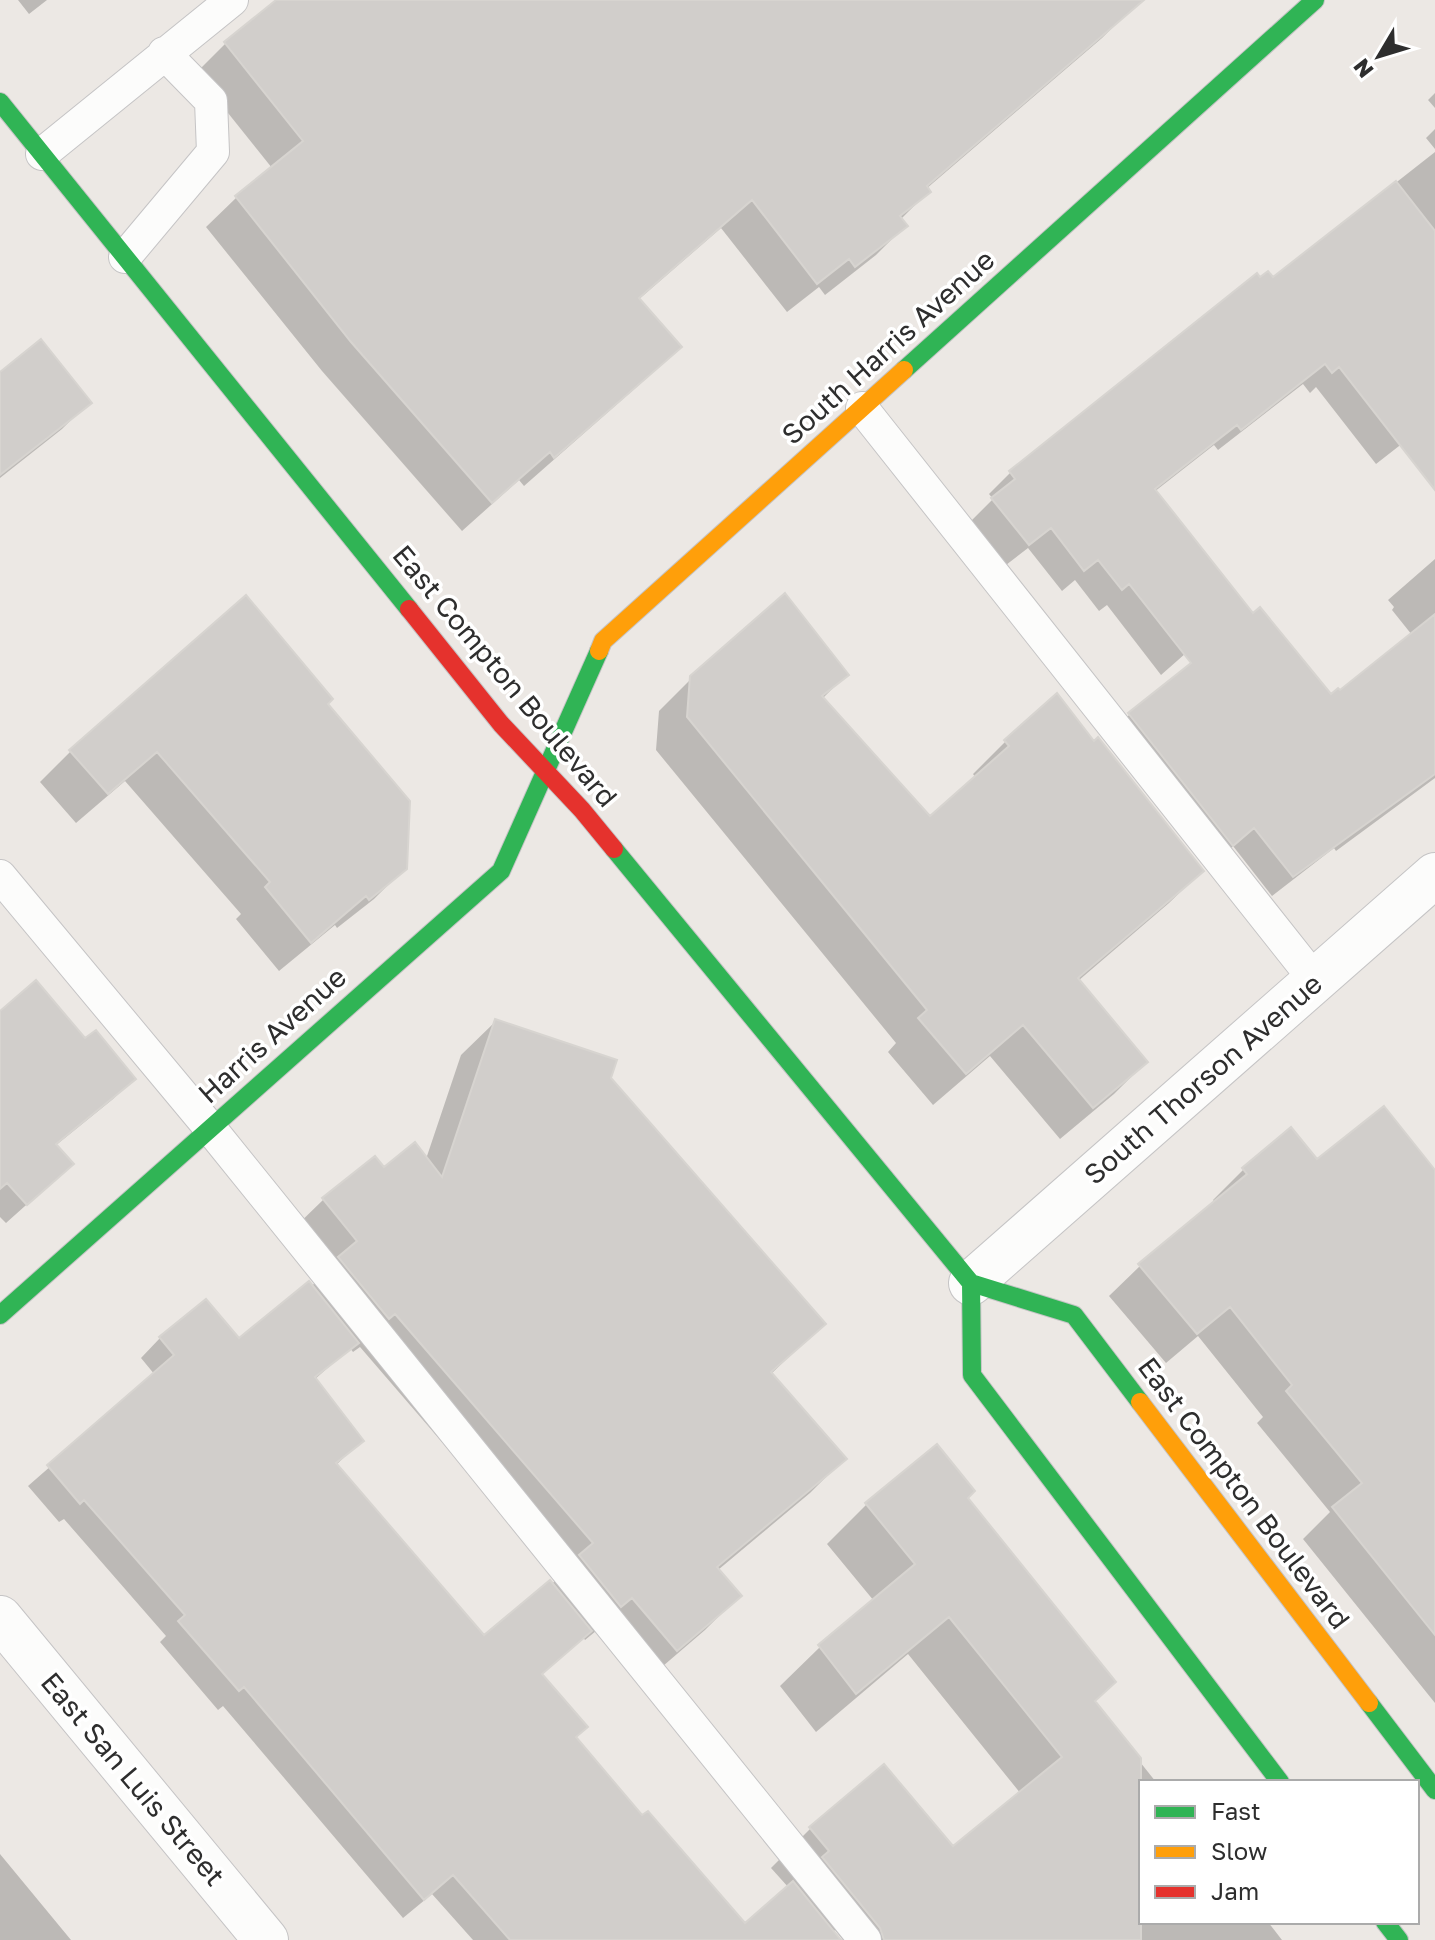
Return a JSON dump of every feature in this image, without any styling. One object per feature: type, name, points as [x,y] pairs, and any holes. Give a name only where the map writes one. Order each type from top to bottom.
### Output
[{"type":"main road","name":"South Harris Avenue","points":[[546,771],[603,641],[1315,0]]},
{"type":"main road","name":"East Compton Boulevard","points":[[0,102],[501,724],[597,828],[971,1283],[1074,1315],[1435,1790]]},
{"type":"main road","name":"Harris Avenue","points":[[0,1315],[501,871],[546,771]]},
{"type":"main road","points":[[971,1283],[972,1375],[1278,1780]]},
{"type":"main road","points":[[1387,1924],[1399,1940]]},
{"type":"street","name":"South Thorson Avenue","points":[[971,1283],[1435,875]]},
{"type":"street","name":"East San Luis Street","points":[[0,1618],[266,1940]]},
{"type":"lane","points":[[42,154],[232,0]]},
{"type":"lane","points":[[125,257],[213,152],[211,101],[164,53]]},
{"type":"lane","points":[[862,408],[1315,980]]},
{"type":"lane","points":[[0,876],[210,1128],[865,1940]]},
{"type":"building","points":[[276,0],[1144,0],[927,186],[931,192],[900,216],[908,226],[855,267],[849,259],[817,284],[752,200],[639,298],[682,347],[554,458],[550,452],[492,503],[351,342],[235,196],[303,141],[224,42]]},
{"type":"building","points":[[1396,181],[1435,231],[1435,490],[1339,367],[1332,373],[1325,364],[1241,430],[1237,425],[1155,489],[1253,613],[1260,607],[1331,694],[1435,614],[1435,774],[1293,877],[1254,828],[1233,846],[1128,713],[1191,663],[1129,584],[1122,590],[1098,560],[1084,571],[1051,528],[1029,545],[991,498],[1015,479],[1009,471],[1257,273],[1260,277],[1268,271],[1273,277]]},
{"type":"building","points":[[41,339],[92,403],[0,475],[0,372]]},
{"type":"building","points":[[785,593],[849,675],[822,696],[930,816],[1009,746],[1004,740],[1057,693],[1094,741],[1098,737],[1204,871],[1078,978],[1148,1062],[1093,1108],[1023,1025],[966,1074],[918,1018],[927,1010],[687,717],[690,676]]},
{"type":"building","points":[[246,595],[333,699],[328,704],[410,801],[407,869],[369,900],[366,896],[311,943],[265,887],[270,882],[157,752],[108,794],[69,750]]},
{"type":"building","points":[[36,980],[85,1038],[96,1030],[136,1079],[56,1144],[74,1164],[27,1205],[7,1183],[0,1189],[0,1011]]},
{"type":"building","points":[[495,1019],[617,1060],[611,1078],[826,1324],[771,1372],[847,1459],[717,1567],[742,1596],[677,1651],[632,1598],[621,1607],[579,1555],[593,1543],[395,1314],[389,1319],[338,1257],[357,1241],[322,1198],[375,1156],[384,1167],[415,1142],[442,1177]]},
{"type":"building","points":[[1384,1106],[1435,1170],[1435,1635],[1332,1507],[1362,1483],[1286,1391],[1292,1385],[1230,1307],[1197,1334],[1138,1264],[1247,1174],[1242,1168],[1291,1127],[1317,1159]]},
{"type":"building","points":[[309,1281],[359,1343],[315,1377],[364,1441],[336,1463],[484,1635],[550,1580],[592,1631],[542,1674],[588,1727],[576,1737],[642,1815],[648,1811],[745,1923],[793,1881],[841,1940],[510,1940],[453,1875],[424,1900],[244,1687],[239,1691],[178,1621],[185,1615],[84,1500],[80,1504],[47,1465],[174,1355],[159,1337],[206,1299],[239,1338]]},
{"type":"building","points":[[937,1444],[975,1491],[968,1498],[1116,1682],[1095,1701],[1141,1758],[1141,1940],[884,1940],[880,1928],[822,1857],[829,1851],[809,1827],[884,1764],[953,1846],[1062,1757],[949,1617],[856,1694],[818,1645],[915,1564],[865,1503]]},
{"type":"traffic: fast","points":[[904,370],[1315,0]]},
{"type":"traffic: fast","points":[[0,102],[409,609]]},
{"type":"traffic: fast","points":[[0,1315],[501,871],[599,651]]},
{"type":"traffic: fast","points":[[614,849],[971,1283],[1074,1315],[1140,1402]]},
{"type":"traffic: fast","points":[[971,1283],[972,1375],[1278,1780]]},
{"type":"traffic: fast","points":[[1369,1703],[1435,1790]]},
{"type":"traffic: fast","points":[[1387,1924],[1399,1940]]},
{"type":"traffic: slow","points":[[599,651],[603,641],[904,370]]},
{"type":"traffic: slow","points":[[1140,1402],[1369,1703]]},
{"type":"traffic: jam","points":[[409,609],[501,724],[582,810],[614,849]]}]
